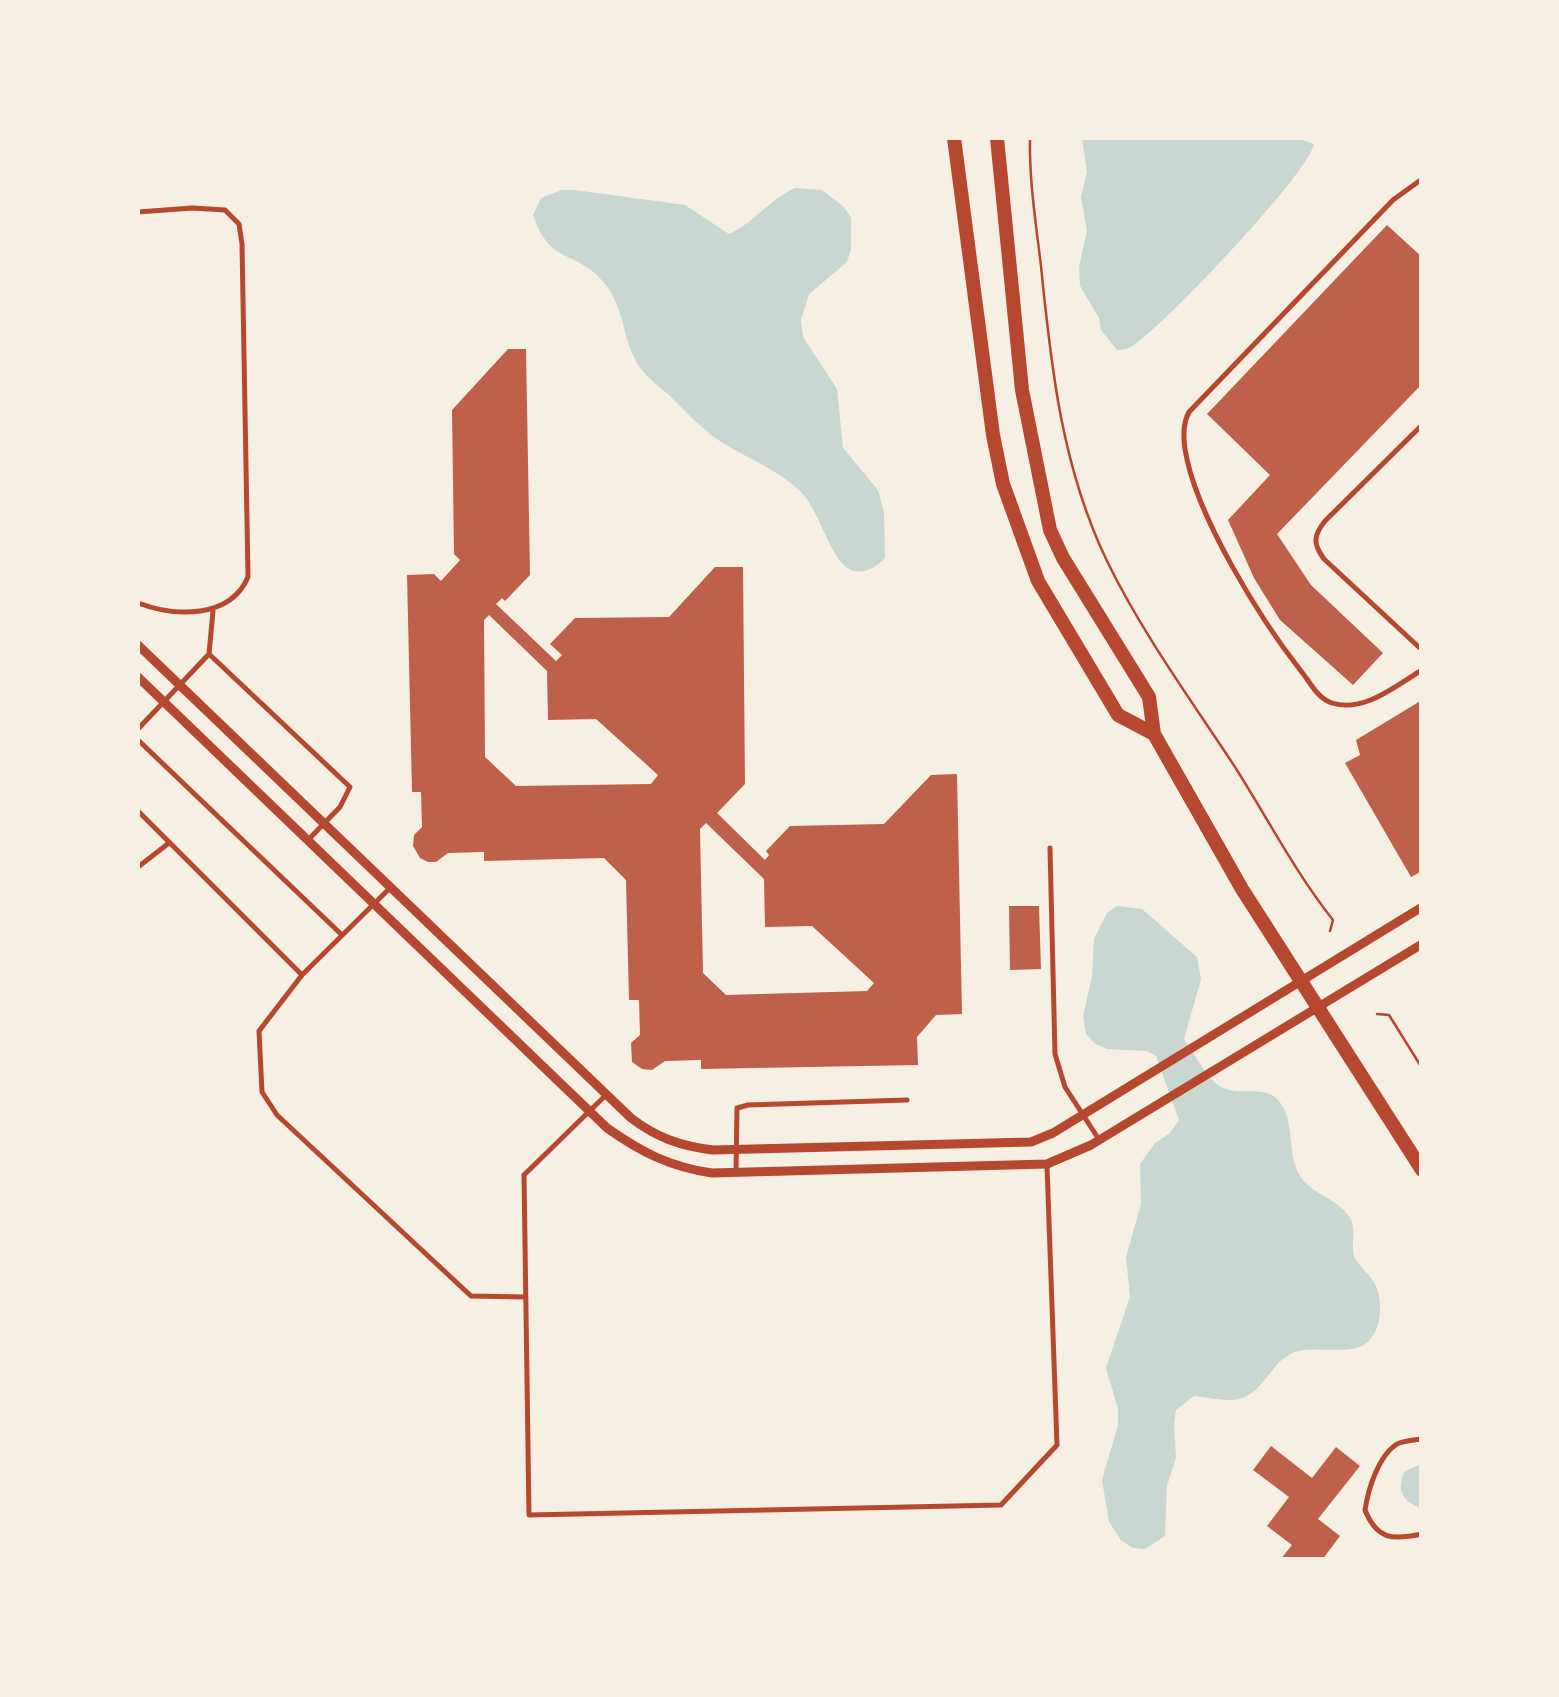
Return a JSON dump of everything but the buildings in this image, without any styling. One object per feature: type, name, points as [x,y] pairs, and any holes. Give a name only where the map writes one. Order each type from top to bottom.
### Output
[{"type":"main road","points":[[954,138],[993,435],[1003,484],[1038,582],[1118,715],[1154,734]]},
{"type":"main road","points":[[997,138],[1022,390],[1050,530],[1062,558],[1150,696],[1154,734],[1298,980],[1422,1170]]},
{"type":"street","points":[[138,645],[606,1095],[651,1134],[688,1147],[1031,1142],[1084,1114],[1298,980],[1422,908]]},
{"type":"street","points":[[138,677],[590,1111],[638,1150],[690,1170],[1047,1164],[1099,1140],[1422,944]]},
{"type":"lane","points":[[1422,179],[1393,200],[1190,412],[1185,421],[1184,443],[1200,494],[1232,565],[1278,642],[1323,699],[1345,706],[1365,703],[1422,670]]},
{"type":"lane","points":[[138,212],[225,210],[239,224],[248,577],[242,592],[212,611],[165,610],[138,604]]},
{"type":"lane","points":[[1422,425],[1325,521],[1314,538],[1324,558],[1422,650]]},
{"type":"lane","points":[[138,730],[210,654],[212,611]]},
{"type":"lane","points":[[210,654],[350,787],[340,807],[308,840]]},
{"type":"lane","points":[[138,740],[342,935]]},
{"type":"lane","points":[[138,811],[302,976]]},
{"type":"lane","points":[[138,867],[169,842]]},
{"type":"lane","points":[[1050,848],[1054,1054],[1065,1087],[1099,1140]]},
{"type":"lane","points":[[390,888],[302,976],[259,1031],[262,1092],[277,1115],[471,1296],[525,1298]]},
{"type":"lane","points":[[606,1095],[524,1175],[530,1515],[1001,1505],[1057,1445],[1047,1164]]},
{"type":"lane","points":[[736,1172],[737,1108],[907,1100]]},
{"type":"lane","points":[[1422,1439],[1397,1444],[1380,1462],[1364,1510],[1380,1534],[1392,1540],[1422,1534]]},
{"type":"path","points":[[1030,138],[1055,393],[1071,463],[1090,518],[1107,560],[1150,636],[1302,880],[1333,920],[1330,931]]},
{"type":"path","points":[[1377,1014],[1388,1015],[1422,1068]]},
{"type":"shaded area","points":[[1082,138],[1296,138],[1314,144],[1288,185],[1201,283],[1147,334],[1129,348],[1117,350],[1101,330],[1099,318],[1080,286],[1079,267],[1087,231],[1081,197],[1087,172]]},
{"type":"shaded area","points":[[795,188],[822,190],[844,207],[851,218],[847,262],[809,294],[801,320],[803,337],[837,389],[843,448],[878,490],[884,512],[885,558],[865,571],[851,570],[836,556],[813,509],[798,489],[714,437],[647,376],[632,354],[606,285],[585,266],[548,243],[533,215],[541,198],[575,190],[685,205],[729,234]]},
{"type":"shaded area","points":[[1117,906],[1142,909],[1197,957],[1201,979],[1184,1039],[1221,1087],[1272,1095],[1284,1108],[1297,1170],[1307,1184],[1349,1216],[1354,1255],[1375,1284],[1380,1302],[1376,1331],[1364,1345],[1292,1353],[1249,1395],[1228,1400],[1194,1396],[1176,1410],[1176,1457],[1167,1486],[1165,1536],[1145,1549],[1133,1548],[1121,1540],[1109,1522],[1102,1480],[1118,1425],[1118,1409],[1106,1368],[1130,1297],[1126,1257],[1141,1204],[1140,1164],[1179,1120],[1156,1056],[1147,1051],[1107,1049],[1086,1034],[1083,1016],[1092,976],[1094,939],[1107,913]]},
{"type":"shaded area","points":[[1421,1464],[1422,1508],[1405,1498],[1401,1484],[1404,1472]]}]
